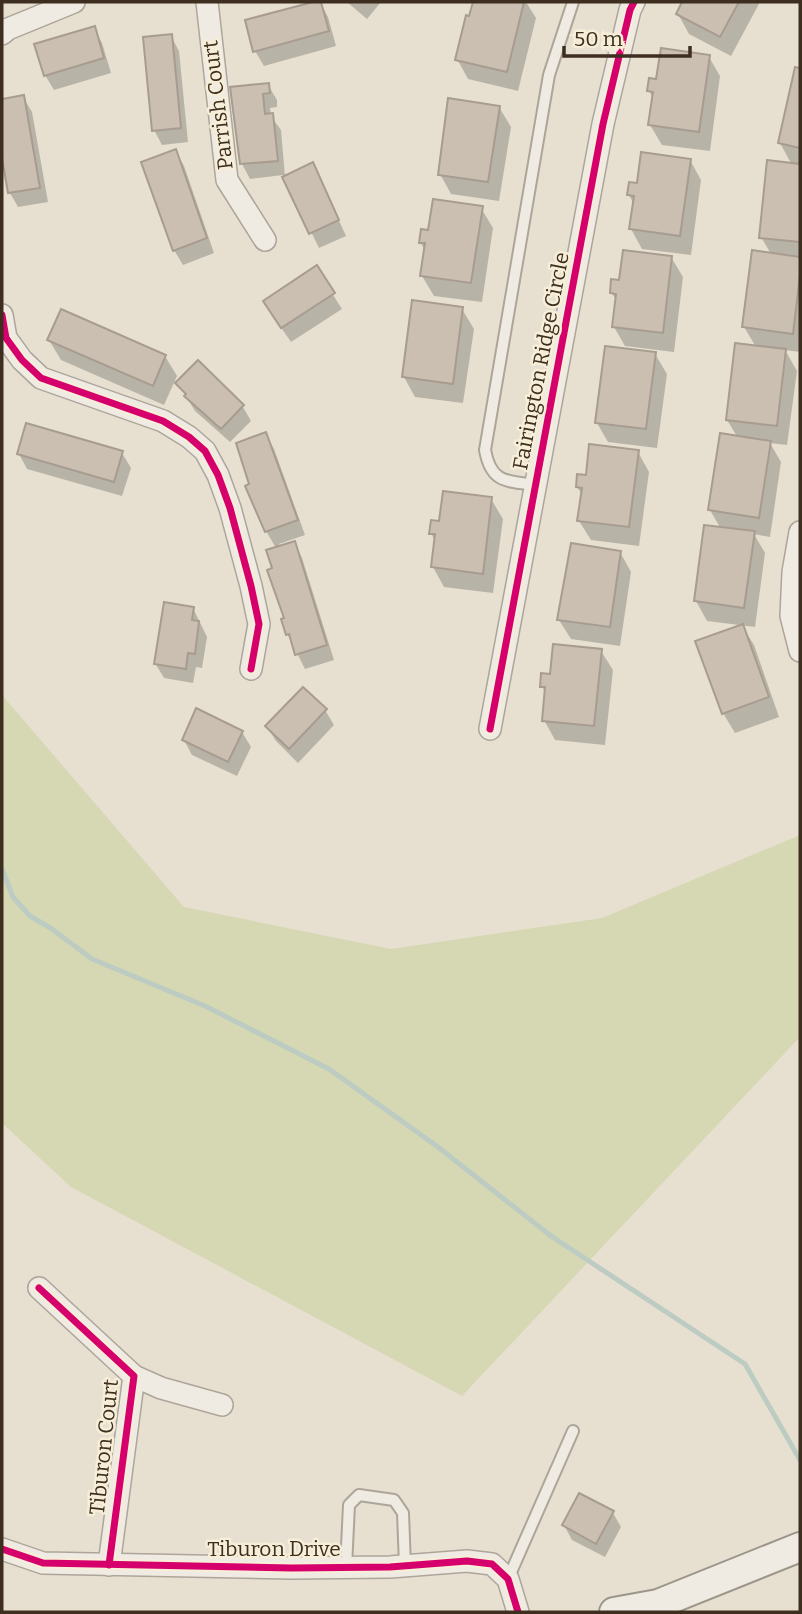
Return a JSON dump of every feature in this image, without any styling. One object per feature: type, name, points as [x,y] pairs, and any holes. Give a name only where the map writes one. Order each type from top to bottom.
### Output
[{"type":"street","points":[[2,34],[8,29],[74,2]]},
{"type":"street","name":"Parrish Court","points":[[207,2],[227,180],[265,240]]},
{"type":"street","name":"Fairington Ridge Circle","points":[[490,729],[603,124],[634,2]]},
{"type":"street","points":[[2,315],[6,338],[22,360],[41,378],[163,421],[205,451],[218,475],[230,508],[251,586],[259,624],[251,669]]},
{"type":"street","points":[[800,532],[793,572],[791,616],[800,651]]},
{"type":"street","name":"Tiburon Court","points":[[39,1288],[134,1376],[161,1388],[222,1405]]},
{"type":"street","name":"Tiburon Court","points":[[109,1565],[134,1376]]},
{"type":"street","points":[[614,1612],[658,1604],[800,1547]]},
{"type":"street","name":"Tiburon Drive","points":[[2,1549],[43,1563],[109,1565],[346,1567],[467,1561],[492,1564],[508,1579]]},
{"type":"street","points":[[508,1579],[517,1612]]},
{"type":"lane","points":[[536,485],[496,477],[488,466],[485,450],[549,75],[573,2]]},
{"type":"lane","points":[[508,1579],[573,1431]]},
{"type":"lane","points":[[346,1567],[349,1505],[359,1494],[394,1500],[403,1513],[405,1566]]},
{"type":"green space","points":[[2,695],[184,907],[391,949],[602,918],[800,835],[800,1037],[462,1396],[71,1187],[2,1123]]},
{"type":"building","points":[[321,2],[329,31],[253,52],[245,20]]},
{"type":"building","points":[[473,2],[524,2],[507,72],[455,60],[466,15],[469,16]]},
{"type":"building","points":[[682,2],[739,2],[720,37],[676,14]]},
{"type":"building","points":[[95,26],[104,58],[44,76],[34,44]]},
{"type":"building","points":[[172,34],[181,128],[152,131],[143,37]]},
{"type":"building","points":[[661,48],[710,55],[699,132],[648,125],[653,92],[647,91],[649,78],[656,79]]},
{"type":"building","points":[[795,67],[800,68],[800,148],[778,143]]},
{"type":"building","points":[[269,83],[270,93],[263,94],[265,114],[273,113],[278,161],[240,164],[230,87]]},
{"type":"building","points":[[24,95],[40,188],[8,193],[2,158],[2,99]]},
{"type":"building","points":[[448,98],[500,106],[488,182],[438,175]]},
{"type":"building","points":[[176,149],[207,238],[173,251],[141,162]]},
{"type":"building","points":[[641,152],[691,159],[680,236],[629,229],[634,196],[627,195],[629,182],[637,183]]},
{"type":"building","points":[[767,160],[800,164],[800,242],[759,238]]},
{"type":"building","points":[[313,162],[339,220],[309,234],[282,177]]},
{"type":"building","points":[[433,199],[483,206],[471,283],[420,276],[425,243],[419,243],[421,229],[428,230]]},
{"type":"building","points":[[623,250],[672,256],[663,333],[612,327],[616,294],[610,293],[611,279],[619,280]]},
{"type":"building","points":[[752,250],[800,257],[793,334],[742,327]]},
{"type":"building","points":[[317,265],[335,293],[281,328],[263,301]]},
{"type":"building","points":[[412,300],[463,307],[453,384],[402,377]]},
{"type":"building","points":[[61,309],[166,355],[153,386],[47,340]]},
{"type":"building","points":[[735,343],[786,349],[777,426],[726,420]]},
{"type":"building","points":[[605,346],[656,352],[646,429],[595,423]]},
{"type":"building","points":[[198,360],[244,405],[221,429],[184,396],[186,394],[175,383]]},
{"type":"building","points":[[26,423],[123,451],[114,482],[17,454]]},
{"type":"building","points":[[266,432],[298,520],[265,532],[245,486],[249,484],[236,443]]},
{"type":"building","points":[[720,433],[771,441],[759,518],[708,510]]},
{"type":"building","points":[[589,444],[639,450],[629,527],[577,521],[582,488],[576,487],[577,474],[586,475]]},
{"type":"building","points":[[443,491],[492,497],[483,574],[431,567],[435,534],[429,534],[431,520],[439,521]]},
{"type":"building","points":[[704,525],[755,531],[744,608],[694,601]]},
{"type":"building","points":[[295,541],[327,645],[295,655],[289,634],[286,635],[281,619],[284,618],[267,570],[272,568],[266,550]]},
{"type":"building","points":[[571,543],[621,551],[610,627],[557,620]]},
{"type":"building","points":[[164,602],[194,607],[192,620],[199,621],[195,654],[188,653],[186,669],[154,664]]},
{"type":"building","points":[[743,624],[769,697],[722,714],[695,641]]},
{"type":"building","points":[[553,644],[602,649],[594,726],[542,721],[545,687],[540,687],[541,673],[550,674]]},
{"type":"building","points":[[303,687],[327,709],[289,749],[265,726]]},
{"type":"building","points":[[196,708],[243,731],[228,762],[182,740]]},
{"type":"building","points":[[579,1493],[614,1511],[596,1544],[562,1525]]},
{"type":"waterway","points":[[2,869],[13,897],[30,916],[92,959],[205,1006],[329,1069],[438,1147],[551,1236],[745,1364],[800,1460]]},
{"type":"cycle path","points":[[490,729],[603,124],[634,2]]},
{"type":"cycle path","points":[[2,315],[6,338],[22,360],[41,378],[163,421],[205,451],[218,475],[230,508],[251,586],[259,624],[251,669]]},
{"type":"cycle path","points":[[39,1288],[134,1376],[109,1565]]},
{"type":"cycle path","points":[[2,1549],[43,1563],[292,1568],[390,1567],[467,1561],[492,1564],[508,1579],[518,1612]]}]
